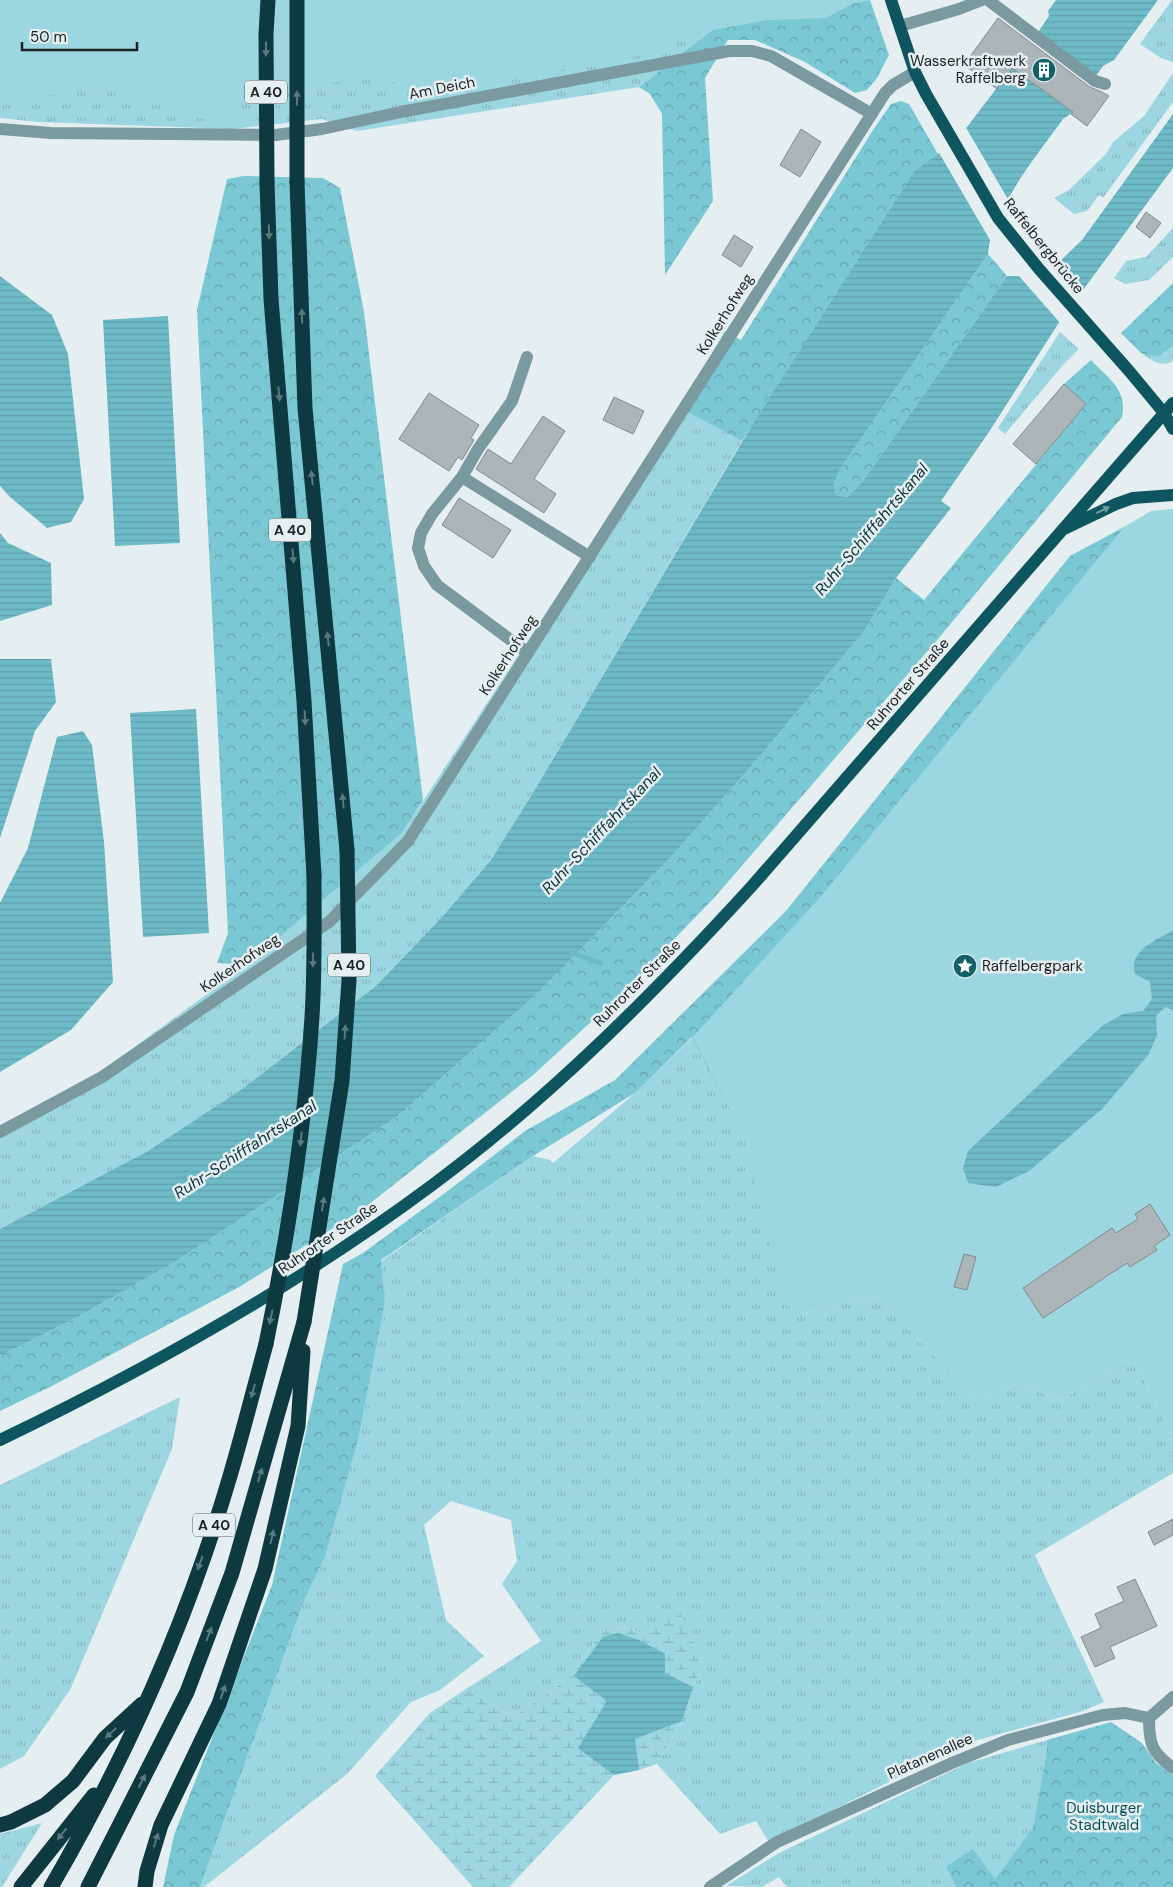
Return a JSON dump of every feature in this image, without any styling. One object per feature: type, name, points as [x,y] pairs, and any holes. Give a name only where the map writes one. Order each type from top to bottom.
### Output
[{"type":"highway","name":"A 40","points":[[51,1887],[115,1769],[147,1700],[170,1644],[218,1514],[266,1344],[290,1215],[304,1107],[312,1016],[314,876],[304,701],[271,299],[267,183],[266,34],[268,0]]},
{"type":"highway","name":"A 40","points":[[88,1887],[187,1692],[232,1573],[304,1322],[342,1081],[349,980],[347,850],[305,408],[297,182],[297,0]]},
{"type":"highway","points":[[145,1887],[147,1871],[161,1826],[219,1704],[265,1570],[298,1426],[304,1322]]},
{"type":"highway","points":[[0,1825],[11,1822],[45,1805],[73,1780],[105,1738],[147,1700]]},
{"type":"highway","points":[[21,1887],[115,1769]]},
{"type":"main road","name":"Raffelbergbrücke","points":[[891,0],[916,72],[998,218],[1038,270],[1168,416],[1173,429]]},
{"type":"main road","name":"Ruhrorter Straße","points":[[0,1440],[162,1357],[281,1289],[354,1241],[437,1182],[576,1066],[690,954],[752,886],[927,687],[1059,532],[1168,416],[1173,403]]},
{"type":"main road","points":[[1059,532],[1098,512],[1133,498],[1173,494]]},
{"type":"street","points":[[900,26],[959,9],[982,0]]},
{"type":"street","points":[[988,0],[1100,82]]},
{"type":"street","name":"Am Deich","points":[[0,129],[51,133],[276,135],[322,129],[401,112],[729,51],[752,50],[772,56],[872,114]]},
{"type":"street","name":"Kolkerhofweg","points":[[0,1132],[102,1077],[329,922],[408,841],[885,93],[893,85],[916,72]]},
{"type":"street","points":[[527,357],[512,401],[478,449],[462,477],[432,514],[421,533],[418,548],[424,566],[437,585],[528,653]]},
{"type":"street","points":[[462,477],[590,557]]},
{"type":"street","points":[[1173,1697],[1149,1718],[1149,1740],[1160,1757],[1173,1768]]},
{"type":"street","name":"Platanenallee","points":[[710,1887],[777,1842],[952,1763],[1008,1740],[1103,1715],[1125,1713],[1149,1718]]},
{"type":"green space","points":[[0,0],[870,0],[712,30],[639,87],[357,131],[322,119],[232,129],[38,122],[0,118]]},
{"type":"green space","points":[[0,0],[859,0],[826,18],[724,22],[654,53],[417,96],[386,78],[243,90],[240,121],[214,122],[93,86],[0,106]]},
{"type":"green space","points":[[870,0],[889,55],[877,78],[867,90],[855,93],[805,62],[755,40],[728,40],[705,78],[713,201],[665,275],[662,114],[650,94],[639,87],[712,30]]},
{"type":"green space","points":[[1172,0],[1173,62],[1161,58],[1140,44]]},
{"type":"green space","points":[[1173,73],[1173,102],[1103,198],[1099,195],[1087,211],[1074,214],[1054,198],[1070,189],[1106,154],[1113,142],[1144,116]]},
{"type":"green space","points":[[901,101],[909,104],[938,154],[914,171],[742,441],[680,408],[725,331],[741,340],[875,127],[891,104]]},
{"type":"green space","points":[[244,176],[323,178],[340,188],[364,312],[423,800],[402,833],[247,965],[217,963],[228,933],[197,310],[227,179]]},
{"type":"green space","points":[[1173,228],[1173,257],[1149,280],[1125,284],[1114,278],[1126,261],[1146,257]]},
{"type":"green space","points":[[988,254],[1007,276],[863,481],[847,497],[836,495],[834,484],[839,471]]},
{"type":"green space","points":[[1173,283],[1173,346],[1158,357],[1141,353],[1121,333]]},
{"type":"green space","points":[[1060,332],[1079,349],[1062,366],[1005,434],[998,428]]},
{"type":"green space","points":[[1173,346],[1173,361],[1169,363],[1156,362],[1141,353],[1158,357]]},
{"type":"green space","points":[[1091,360],[1110,379],[1119,392],[1122,399],[1122,417],[938,639],[714,898],[616,999],[532,1076],[359,1212],[241,1286],[50,1387],[0,1411],[0,1356],[74,1319],[175,1262],[397,1117],[538,993],[671,857],[762,754],[865,630],[896,578],[924,600],[1086,404],[1064,384]]},
{"type":"green space","points":[[680,408],[742,441],[491,860],[442,917],[377,985],[242,1089],[148,1151],[0,1229],[0,1126],[100,1072],[247,965],[402,833]]},
{"type":"green space","name":"Raffelbergpark","points":[[1173,509],[1173,1437],[1132,1357],[1061,1400],[1018,1383],[979,1401],[876,1296],[801,1314],[785,1304],[744,1137],[693,1037],[822,895],[1124,527],[1151,511]]},
{"type":"green space","points":[[1124,527],[1130,556],[801,1314],[785,1304],[744,1137],[692,1037],[635,1093],[533,1156],[381,1260],[385,1302],[358,1440],[325,1557],[304,1601],[200,1887],[163,1887],[174,1835],[272,1585],[343,1264],[363,1253],[525,1131],[615,1080],[786,911],[1070,556]]},
{"type":"green space","points":[[693,1037],[744,1137],[785,1304],[801,1314],[876,1296],[979,1401],[1018,1383],[1061,1400],[1132,1357],[1173,1437],[1173,1473],[1035,1555],[1104,1702],[1080,1712],[967,1743],[769,1842],[756,1821],[720,1834],[657,1764],[682,1721],[693,1687],[704,1665],[680,1613],[643,1634],[627,1627],[602,1631],[570,1677],[514,1717],[466,1689],[541,1641],[502,1584],[517,1561],[511,1520],[451,1501],[424,1525],[446,1620],[484,1656],[440,1690],[411,1702],[347,1774],[204,1887],[200,1887],[304,1601],[325,1557],[358,1439],[385,1302],[381,1261],[533,1156],[550,1160],[553,1163],[635,1093]]},
{"type":"green space","points":[[180,1397],[172,1449],[70,1690],[24,1756],[0,1769],[0,1485]]},
{"type":"green space","points":[[680,1612],[704,1665],[693,1687],[682,1721],[657,1764],[614,1775],[509,1887],[473,1887],[375,1776],[430,1713],[466,1689],[514,1717],[570,1677],[602,1631],[627,1627],[643,1634]]},
{"type":"green space","name":"Duisburger Stadtwald","points":[[1111,1722],[1142,1743],[1156,1763],[1173,1775],[1173,1887],[956,1887],[946,1867],[973,1849],[995,1879],[1033,1827],[1047,1740]]},
{"type":"green space","points":[[1047,1740],[1033,1827],[995,1879],[946,1867],[956,1887],[787,1887],[779,1877],[762,1887],[726,1886],[779,1853],[968,1763]]},
{"type":"green space","points":[[42,1823],[2,1887],[0,1887],[0,1834]]},
{"type":"water","points":[[1056,0],[1158,0],[1114,60],[1103,66],[1096,76],[1032,41],[1049,16],[1048,11]]},
{"type":"water","name":"Ruhr-Schifffahrtskanal","points":[[1012,68],[1073,112],[1063,119],[1028,166],[999,217],[988,254],[839,471],[834,484],[836,495],[847,497],[863,481],[1007,276],[1019,276],[1057,264],[1082,240],[1173,114],[1173,168],[1058,324],[989,432],[941,501],[951,508],[896,578],[865,630],[762,754],[671,857],[538,993],[397,1117],[175,1262],[74,1319],[0,1356],[0,1229],[148,1151],[242,1089],[377,985],[442,917],[491,860],[757,417],[914,171],[938,154],[967,127]]},
{"type":"water","points":[[0,276],[52,315],[68,354],[84,499],[71,522],[47,528],[10,497],[0,486]]},
{"type":"water","points":[[168,316],[180,543],[115,546],[103,320]]},
{"type":"water","points":[[0,533],[8,543],[51,563],[52,605],[0,621]]},
{"type":"water","points":[[0,659],[51,659],[56,702],[35,731],[0,838]]},
{"type":"water","points":[[196,709],[209,933],[143,937],[130,713]]},
{"type":"water","points":[[83,731],[92,745],[104,842],[113,982],[71,1030],[0,1072],[0,903],[28,848],[57,737]]},
{"type":"water","points":[[1173,930],[1173,1010],[1165,1007],[1156,1016],[1157,1035],[1149,1054],[1102,1109],[1029,1171],[996,1187],[968,1183],[963,1168],[968,1151],[1102,1026],[1123,1014],[1143,1011],[1152,999],[1150,982],[1135,974],[1134,966],[1136,959],[1139,952],[1145,947]]},
{"type":"water","points":[[618,1633],[639,1640],[665,1654],[665,1673],[693,1687],[682,1721],[635,1739],[639,1770],[614,1775],[578,1748],[607,1701],[574,1676],[603,1637]]},
{"type":"pier","points":[[965,126],[1009,201],[993,241],[990,256],[988,254],[990,240],[938,151]]},
{"type":"pier","points":[[1056,262],[1084,292],[1061,324],[1019,276],[1007,276],[1005,274],[1019,273]]},
{"type":"building","name":"Wasserkraftwerk Raffelberg","points":[[998,18],[1090,87],[1109,96],[1087,126],[1071,114],[1073,112],[1012,68],[997,89],[964,65]]},
{"type":"building","points":[[801,129],[821,142],[800,177],[780,165]]},
{"type":"building","points":[[1146,212],[1161,223],[1150,238],[1136,227]]},
{"type":"building","points":[[734,235],[753,247],[741,267],[722,255]]},
{"type":"building","points":[[1064,384],[1086,404],[1036,464],[1013,444]]},
{"type":"building","points":[[429,393],[479,425],[471,438],[474,440],[462,460],[458,457],[449,471],[399,439]]},
{"type":"building","points":[[614,397],[644,411],[633,434],[603,420]]},
{"type":"building","points":[[543,416],[565,431],[534,479],[556,494],[544,513],[476,469],[488,449],[511,464]]},
{"type":"building","points":[[459,498],[511,530],[493,558],[442,525]]},
{"type":"building","points":[[1150,1204],[1170,1235],[1154,1246],[1157,1250],[1130,1267],[1127,1263],[1043,1318],[1023,1288],[1112,1228],[1116,1233],[1138,1219],[1135,1214]]},
{"type":"building","points":[[964,1254],[976,1257],[967,1290],[954,1287]]},
{"type":"building","points":[[1173,1519],[1173,1535],[1154,1545],[1148,1532]]},
{"type":"building","points":[[1135,1579],[1157,1626],[1110,1647],[1115,1658],[1095,1667],[1081,1637],[1101,1628],[1095,1614],[1124,1601],[1117,1587]]},
{"type":"waterway","points":[[572,953],[601,963]]},
{"type":"place","name":"Wasserkraftwerk Raffelberg","points":[[1044,70]]},
{"type":"place","name":"Raffelbergpark","points":[[965,966]]}]
